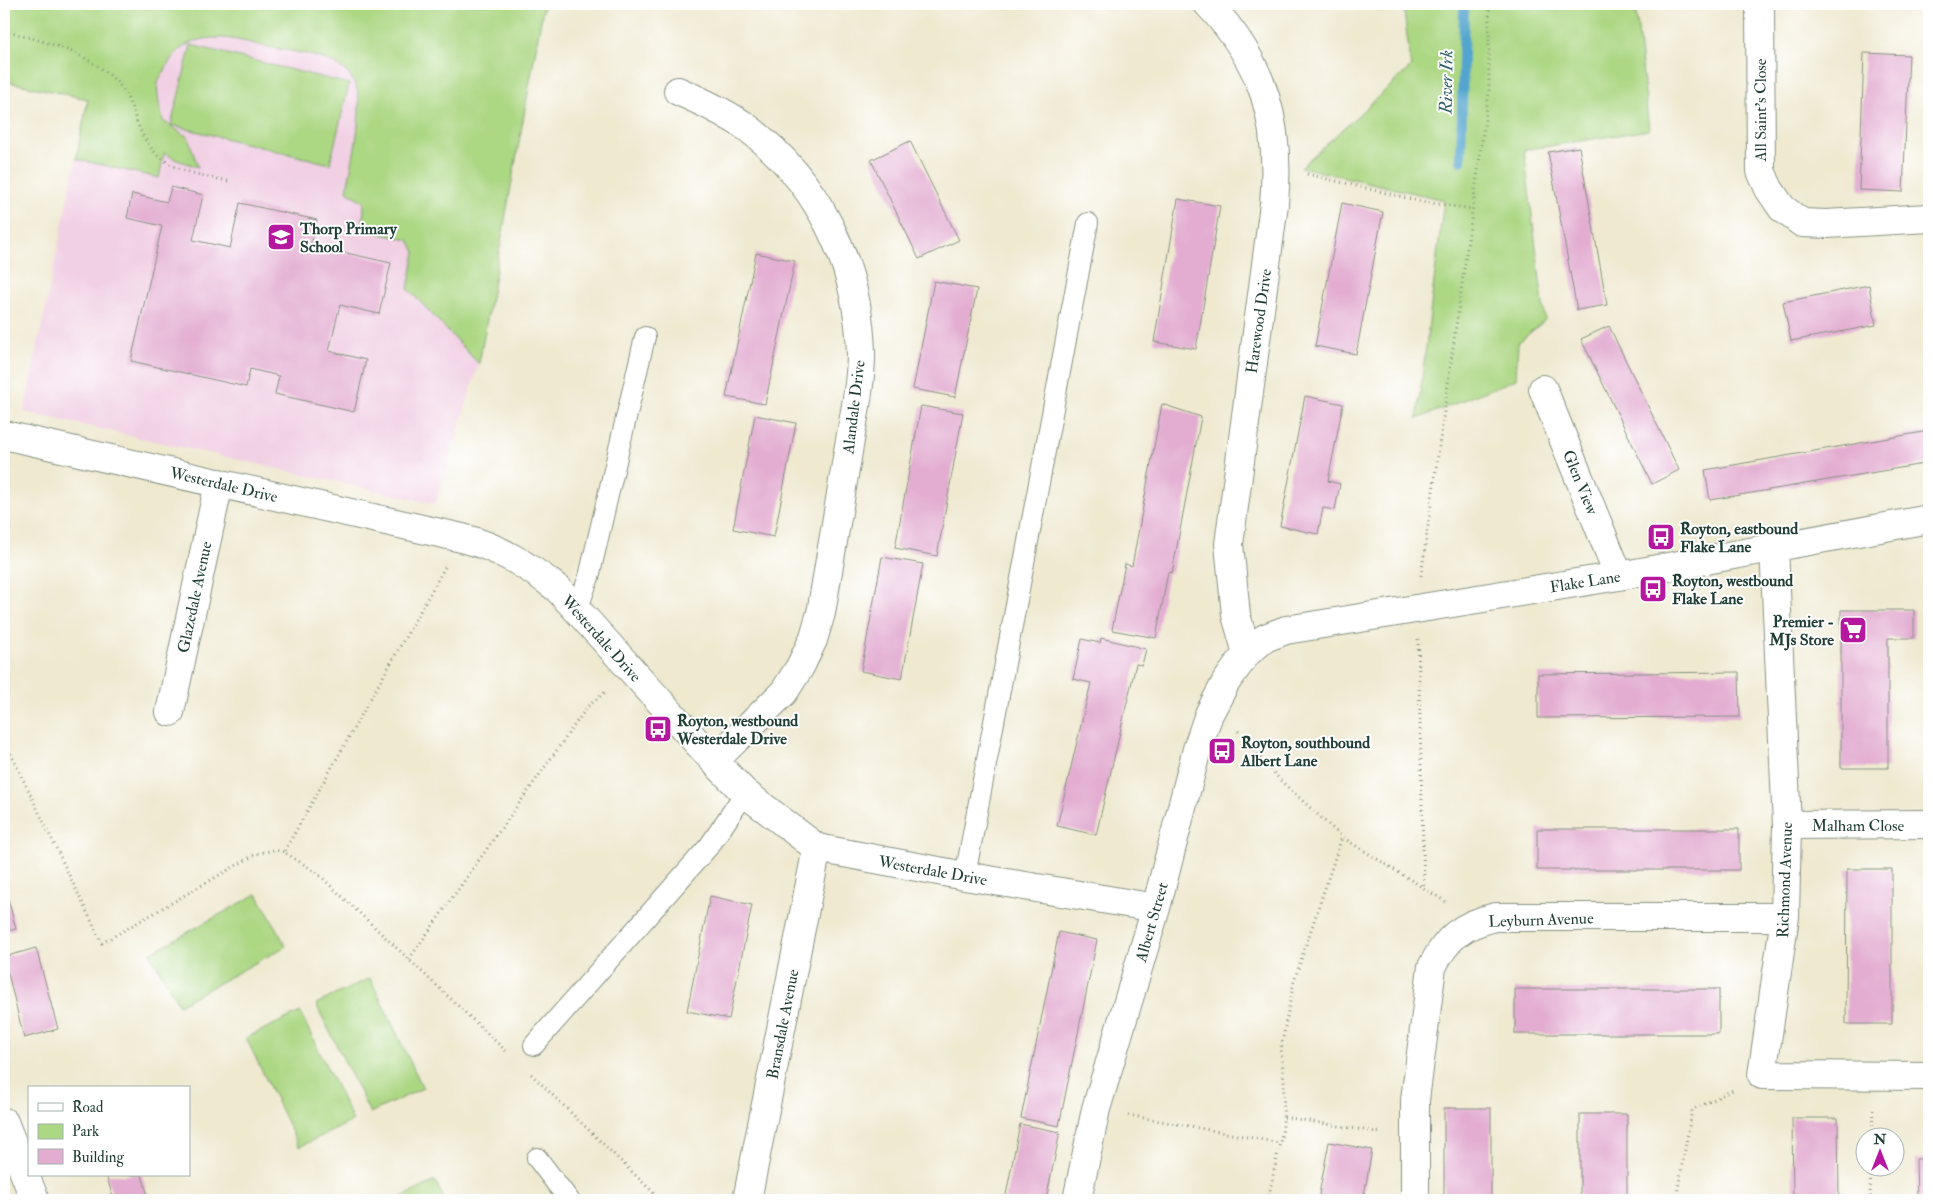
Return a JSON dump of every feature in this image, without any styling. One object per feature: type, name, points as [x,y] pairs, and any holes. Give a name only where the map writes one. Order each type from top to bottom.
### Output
[{"type":"street","name":"Harewood Drive","points":[[1208,4],[1222,18],[1239,41],[1254,67],[1265,94],[1276,148],[1274,204],[1229,544],[1236,615],[1247,653]]},
{"type":"street","name":"All Saint's Close","points":[[1760,4],[1761,171],[1768,189],[1782,208],[1802,222],[1818,224],[1929,218]]},
{"type":"street","name":"Alandale Drive","points":[[678,91],[712,106],[744,126],[773,150],[799,177],[821,208],[838,242],[851,280],[859,317],[861,356],[858,395],[821,613],[813,640],[800,667],[784,692],[714,761]]},
{"type":"street","name":"Glen View","points":[[1542,389],[1619,576]]},
{"type":"street","name":"Westerdale Drive","points":[[4,435],[462,538],[491,547],[536,572],[558,590],[745,793],[817,848],[965,876],[1156,908]]},
{"type":"street","name":"Glazedale Avenue","points":[[170,712],[219,483]]},
{"type":"street","name":"Flake Lane","points":[[1247,653],[1265,638],[1286,630],[1619,576],[1929,519]]},
{"type":"street","name":"Richmond Avenue","points":[[1762,1075],[1785,918],[1786,825],[1774,548]]},
{"type":"street","name":"Albert Street","points":[[1077,1200],[1096,1109],[1156,908],[1197,749],[1209,714],[1226,682],[1247,653]]},
{"type":"street","name":"Malham Close","points":[[1786,825],[1929,824]]},
{"type":"street","name":"Bransdale Avenue","points":[[747,1200],[817,848]]},
{"type":"street","name":"Leyburn Avenue","points":[[1415,1200],[1415,1100],[1432,967],[1439,952],[1462,929],[1478,922],[1495,918],[1785,918]]},
{"type":"street","points":[[1762,1075],[1929,1076]]},
{"type":"street","points":[[4,1122],[35,1200]]},
{"type":"lane","points":[[965,876],[1088,223]]},
{"type":"lane","points":[[577,610],[590,577],[645,337]]},
{"type":"lane","points":[[534,1045],[710,845],[745,793]]},
{"type":"lane","points":[[537,1158],[569,1200]]},
{"type":"path","points":[[1424,888],[1417,609],[1489,91],[1489,4]]},
{"type":"path","points":[[4,31],[48,42],[96,65],[118,83],[131,103],[147,146],[166,163],[194,174],[228,181]]},
{"type":"path","points":[[1276,169],[1290,170],[1423,202],[1473,209]]},
{"type":"path","points":[[284,852],[462,538]]},
{"type":"path","points":[[409,959],[588,706],[632,671]]},
{"type":"path","points":[[1209,714],[1232,722],[1280,780],[1342,837],[1446,902],[1462,929]]},
{"type":"path","points":[[4,740],[102,943],[256,854],[274,850],[284,852],[316,872],[510,1055]]},
{"type":"path","points":[[1268,1200],[1284,1117],[1284,1082],[1281,1048],[1294,981],[1342,837]]},
{"type":"path","points":[[526,1069],[661,1200]]},
{"type":"path","points":[[1676,1200],[1692,1110],[1762,1075]]},
{"type":"path","points":[[1096,1109],[1280,1143]]},
{"type":"path","points":[[1284,1117],[1415,1138]]},
{"type":"path","points":[[1871,1176],[1870,1196],[1872,1200]]},
{"type":"shaded area","name":"Thorp Primary School","points":[[4,4],[544,4],[479,364],[435,504],[24,412],[88,100],[4,81]]},
{"type":"green space","points":[[4,4],[544,4],[479,364],[408,289],[415,252],[409,240],[363,230],[364,202],[347,191],[359,120],[358,92],[348,73],[339,66],[303,53],[222,38],[207,38],[185,46],[169,62],[159,81],[159,102],[163,121],[188,137],[198,167],[177,160],[164,153],[159,178],[76,159],[88,99],[4,81]]},
{"type":"green space","points":[[1403,4],[1636,4],[1649,130],[1524,150],[1545,320],[1518,343],[1516,379],[1417,419],[1444,200],[1301,167],[1411,67]]},
{"type":"green space","points":[[191,45],[349,84],[330,164],[171,125]]},
{"type":"green space","points":[[257,894],[286,946],[179,1005],[150,953]]},
{"type":"green space","points":[[370,978],[423,1088],[370,1113],[316,1004]]},
{"type":"green space","points":[[300,1012],[353,1121],[299,1147],[246,1038]]},
{"type":"green space","points":[[435,1181],[445,1200],[396,1200]]},
{"type":"building","points":[[1864,53],[1909,55],[1903,192],[1859,190]]},
{"type":"building","points":[[910,141],[959,240],[919,259],[871,160]]},
{"type":"building","points":[[1579,147],[1607,305],[1577,310],[1548,152]]},
{"type":"building","points":[[171,187],[203,195],[193,240],[230,248],[240,203],[317,220],[311,245],[391,263],[379,314],[340,305],[329,351],[366,360],[354,412],[275,394],[279,376],[250,369],[246,387],[131,361],[162,226],[127,218],[132,194],[167,202]]},
{"type":"building","points":[[1178,199],[1220,206],[1196,349],[1154,342]]},
{"type":"building","points":[[1342,203],[1383,212],[1356,354],[1315,346]]},
{"type":"building","points":[[756,253],[795,261],[765,404],[726,397]]},
{"type":"building","points":[[934,281],[977,289],[955,397],[913,389]]},
{"type":"building","points":[[1869,285],[1876,325],[1791,341],[1783,302]]},
{"type":"building","points":[[1609,326],[1679,470],[1652,484],[1581,339]]},
{"type":"building","points":[[1305,396],[1343,404],[1328,481],[1340,484],[1335,510],[1323,508],[1318,534],[1280,526]]},
{"type":"building","points":[[1162,404],[1201,417],[1172,573],[1168,572],[1156,638],[1112,630],[1125,564],[1132,566]]},
{"type":"building","points":[[921,406],[963,413],[937,556],[895,548]]},
{"type":"building","points":[[755,415],[796,423],[774,537],[733,529]]},
{"type":"building","points":[[1929,431],[1929,463],[1710,500],[1705,470]]},
{"type":"building","points":[[882,557],[923,564],[902,679],[861,671]]},
{"type":"building","points":[[1841,610],[1914,610],[1914,638],[1888,638],[1888,768],[1841,768]]},
{"type":"building","points":[[1101,638],[1146,649],[1142,665],[1136,664],[1096,835],[1057,826],[1091,683],[1073,679],[1082,639],[1100,643]]},
{"type":"building","points":[[1739,672],[1740,717],[1538,718],[1538,674]]},
{"type":"building","points":[[1537,829],[1739,829],[1739,870],[1537,870]]},
{"type":"building","points":[[1847,869],[1892,869],[1892,1024],[1846,1024]]},
{"type":"building","points":[[4,883],[16,929],[4,932]]},
{"type":"building","points":[[710,896],[752,905],[729,1019],[687,1011]]},
{"type":"building","points":[[1059,932],[1097,940],[1059,1126],[1021,1118]]},
{"type":"building","points":[[36,948],[58,1029],[24,1038],[4,957]]},
{"type":"building","points":[[1515,989],[1719,989],[1719,1034],[1515,1034]]},
{"type":"building","points":[[1444,1108],[1491,1108],[1491,1200],[1444,1200]]},
{"type":"building","points":[[1580,1114],[1627,1114],[1627,1200],[1580,1200]]},
{"type":"building","points":[[1792,1118],[1838,1118],[1839,1200],[1793,1200]]},
{"type":"building","points":[[1020,1124],[1060,1132],[1046,1200],[1005,1200]]},
{"type":"building","points":[[1329,1142],[1372,1150],[1363,1200],[1318,1200]]},
{"type":"building","points":[[1916,1159],[1929,1159],[1929,1200],[1917,1200]]},
{"type":"building","points":[[106,1176],[142,1176],[149,1200],[114,1200]]},
{"type":"waterway","name":"River Irk","points":[[1461,161],[1464,4]]},
{"type":"place","name":"Thorp Primary School","points":[[281,237]]},
{"type":"place","name":"Royton, eastbound Flake Lane","points":[[1661,537]]},
{"type":"place","name":"Royton, westbound Flake Lane","points":[[1653,589]]},
{"type":"place","name":"Premier - MJs Store","points":[[1853,630]]},
{"type":"place","name":"Royton, westbound Westerdale Drive","points":[[658,729]]},
{"type":"place","name":"Royton, southbound Albert Lane","points":[[1222,751]]}]
